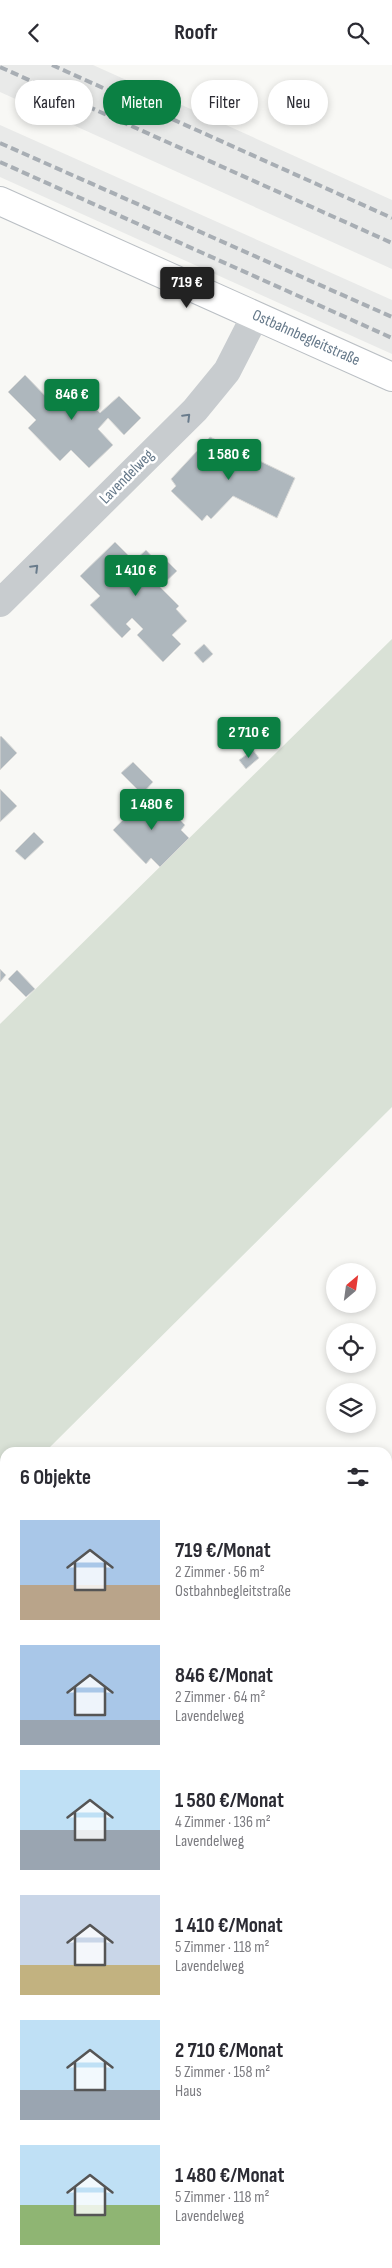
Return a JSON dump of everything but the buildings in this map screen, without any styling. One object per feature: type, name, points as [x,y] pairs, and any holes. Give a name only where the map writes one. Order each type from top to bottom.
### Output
[{"type":"street","name":"Ostbahnbegleitstraße","points":[[0,201],[392,377]]},
{"type":"street","name":"Lavendelweg","points":[[0,603],[195,410],[227,371],[255,316]]},
{"type":"shaded area","points":[[0,65],[93,65],[126,80],[103,80],[103,125],[181,125],[181,105],[191,109],[191,125],[226,125],[392,200],[392,269],[73,125],[93,125],[93,80],[15,80],[15,99],[0,92]]},
{"type":"shaded area","points":[[0,125],[392,300],[392,354],[0,177]]},
{"type":"shaded area","points":[[392,639],[392,1107],[50,1447],[0,1447],[0,1024]]},
{"type":"railway","points":[[52,65],[392,218]]},
{"type":"railway","points":[[0,67],[392,243]]},
{"type":"railway","points":[[0,143],[392,317]]},
{"type":"railway","points":[[0,162],[392,338]]}]
